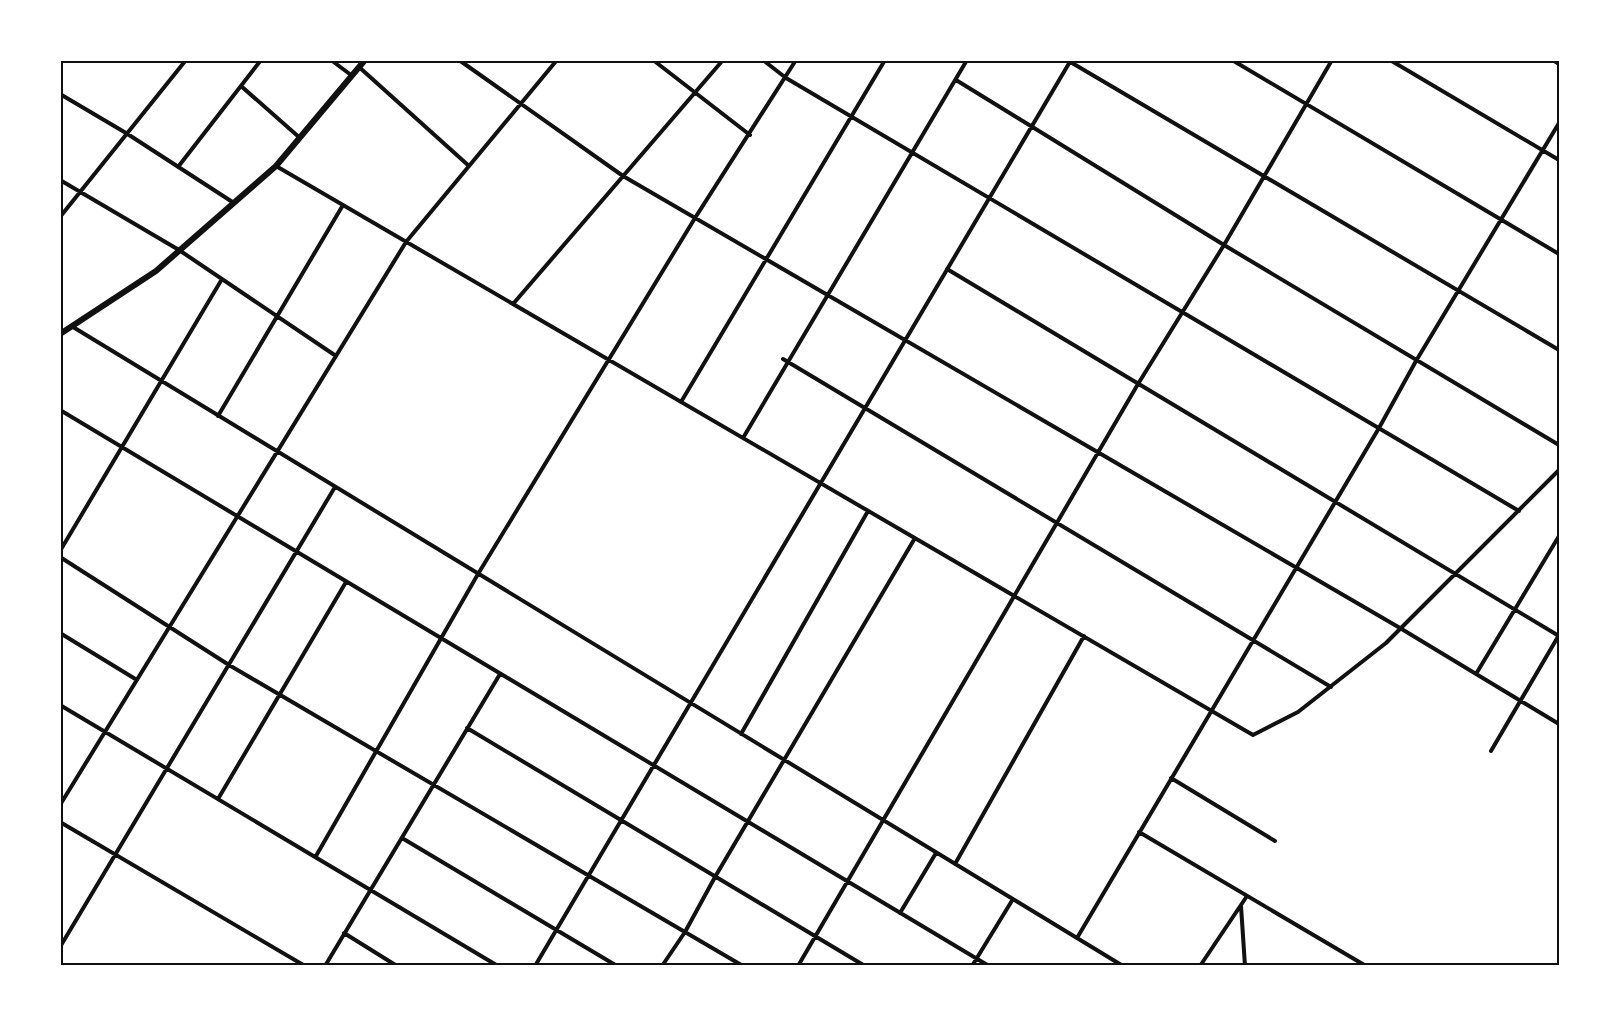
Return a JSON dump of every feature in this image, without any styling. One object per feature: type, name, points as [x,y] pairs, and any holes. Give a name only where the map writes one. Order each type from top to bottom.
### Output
[{"type":"main road","points":[[61,332],[73,327],[156,270],[276,166],[365,60]]},
{"type":"street","points":[[60,217],[186,60]]},
{"type":"street","points":[[178,167],[261,60]]},
{"type":"street","points":[[331,60],[351,75]]},
{"type":"street","points":[[459,60],[623,176],[1400,628],[1559,724]]},
{"type":"street","points":[[60,805],[406,242],[557,60]]},
{"type":"street","points":[[653,60],[750,135]]},
{"type":"street","points":[[513,304],[723,60]]},
{"type":"street","points":[[763,60],[786,78],[851,117],[1519,511]]},
{"type":"street","points":[[316,856],[478,574],[695,218],[796,60]]},
{"type":"street","points":[[681,402],[885,60]]},
{"type":"street","points":[[743,438],[968,60]]},
{"type":"street","points":[[1232,60],[1559,254]]},
{"type":"street","points":[[798,966],[1138,384],[1224,245],[1332,60]]},
{"type":"street","points":[[1390,60],[1559,160]]},
{"type":"street","points":[[1553,60],[1559,64]]},
{"type":"street","points":[[535,966],[1070,61],[1559,350]]},
{"type":"street","points":[[359,67],[469,166]]},
{"type":"street","points":[[956,80],[1224,245],[1559,445]]},
{"type":"street","points":[[241,86],[300,138]]},
{"type":"street","points":[[60,94],[234,202]]},
{"type":"street","points":[[1077,938],[1379,428],[1416,361],[1559,123]]},
{"type":"street","points":[[276,166],[1254,735],[1298,712],[1386,643],[1559,470]]},
{"type":"street","points":[[60,180],[179,250],[336,356]]},
{"type":"street","points":[[218,416],[343,206]]},
{"type":"street","points":[[947,269],[1559,636],[1491,751]]},
{"type":"street","points":[[60,551],[222,279]]},
{"type":"street","points":[[73,327],[1123,966]]},
{"type":"street","points":[[783,359],[1331,687]]},
{"type":"street","points":[[60,410],[989,966]]},
{"type":"street","points":[[60,947],[335,487]]},
{"type":"street","points":[[741,734],[868,511]]},
{"type":"street","points":[[1476,674],[1559,536]]},
{"type":"street","points":[[662,966],[685,932],[715,877],[915,538]]},
{"type":"street","points":[[60,557],[229,665],[743,966]]},
{"type":"street","points":[[218,799],[346,582]]},
{"type":"street","points":[[60,633],[137,680]]},
{"type":"street","points":[[955,864],[1084,636]]},
{"type":"street","points":[[325,966],[500,674]]},
{"type":"street","points":[[60,705],[498,966]]},
{"type":"street","points":[[467,728],[865,966]]},
{"type":"street","points":[[1171,778],[1275,841]]},
{"type":"street","points":[[60,822],[305,966]]},
{"type":"street","points":[[1139,832],[1366,966]]},
{"type":"street","points":[[402,838],[617,966]]},
{"type":"street","points":[[900,913],[936,853]]},
{"type":"street","points":[[1200,966],[1247,896]]},
{"type":"street","points":[[972,966],[1013,899]]},
{"type":"street","points":[[1241,906],[1245,966]]},
{"type":"street","points":[[344,933],[397,966]]}]
